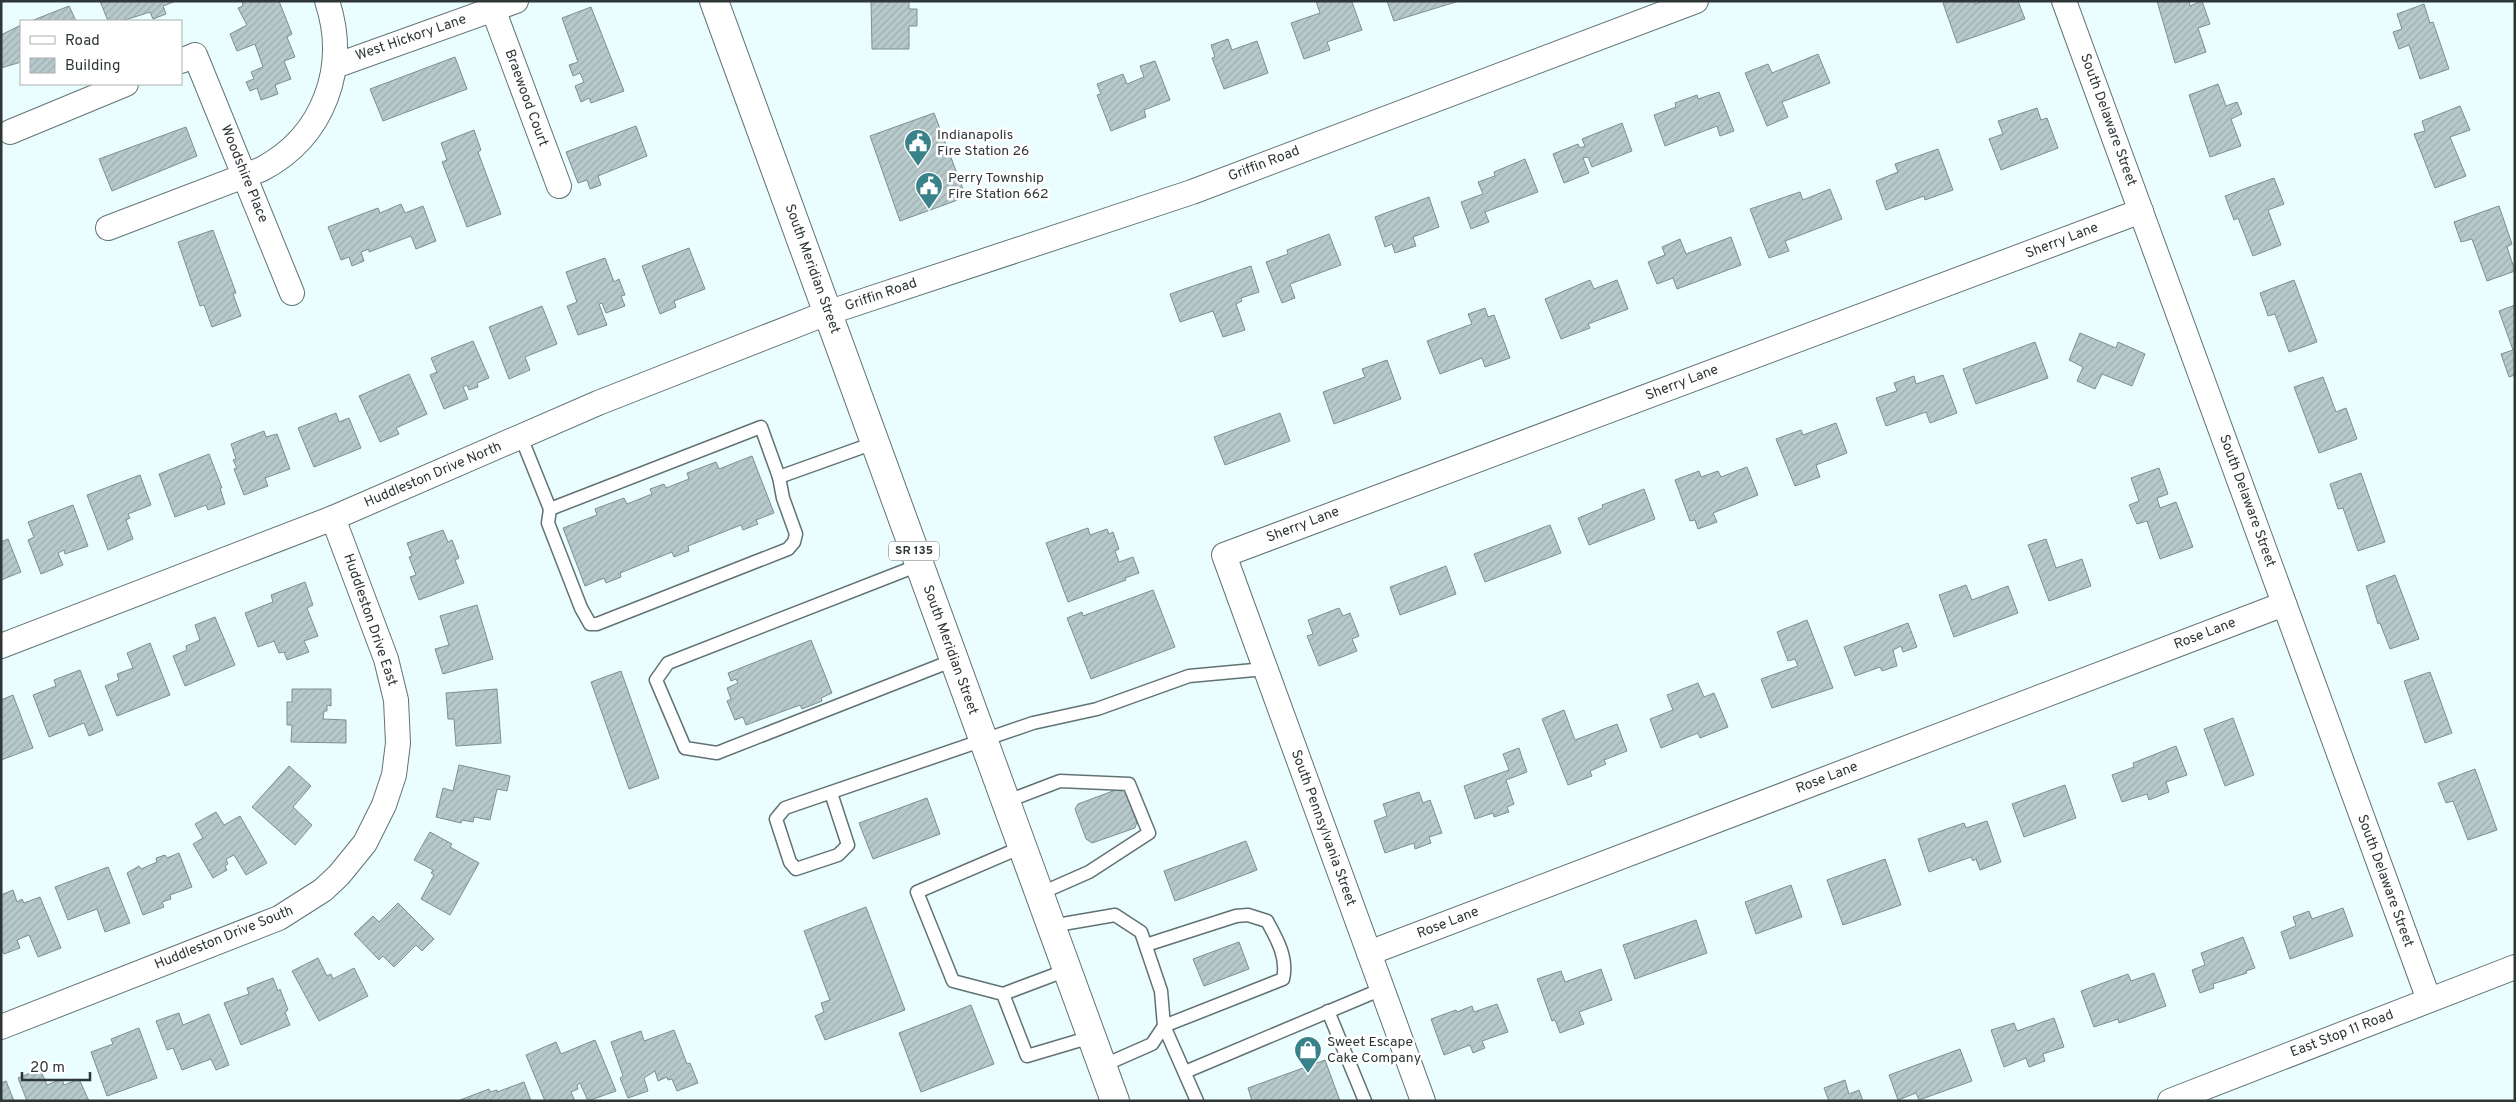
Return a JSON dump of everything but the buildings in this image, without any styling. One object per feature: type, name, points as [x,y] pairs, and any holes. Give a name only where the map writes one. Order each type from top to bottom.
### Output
[{"type":"main road","name":"South Meridian Street","points":[[714,1],[1114,1101]]},
{"type":"street","points":[[108,228],[244,176],[281,158],[305,136],[322,108],[335,66],[335,35],[327,1]]},
{"type":"street","name":"West Hickory Lane","points":[[335,66],[491,5],[516,1]]},
{"type":"street","name":"Griffin Road","points":[[827,313],[1192,192],[1696,1]]},
{"type":"street","name":"South Delaware Street","points":[[2064,1],[2429,1000]]},
{"type":"street","name":"Braewood Court","points":[[491,5],[559,186]]},
{"type":"street","name":"Woodshire Place","points":[[188,58],[244,176],[292,293]]},
{"type":"street","points":[[10,132],[124,85]]},
{"type":"street","name":"Sherry Lane","points":[[1224,555],[2141,211]]},
{"type":"street","name":"Huddleston Drive North","points":[[1,646],[334,518],[598,403],[827,313]]},
{"type":"street","name":"Huddleston Drive East","points":[[334,518],[393,680],[398,721],[397,754]]},
{"type":"street","name":"South Pennsylvania Street","points":[[1224,555],[1423,1101]]},
{"type":"street","name":"Rose Lane","points":[[1369,953],[2284,604]]},
{"type":"street","name":"Huddleston Drive South","points":[[1,1027],[279,918],[315,896],[339,875],[365,843],[384,805],[397,754]]},
{"type":"street","name":"East Stop 11 Road","points":[[2170,1101],[2515,967]]},
{"type":"lane","points":[[521,437],[550,509],[548,523],[581,608],[590,624],[597,624],[788,549],[794,542],[796,534],[783,498],[779,477],[761,428],[550,509]]},
{"type":"lane","points":[[779,477],[874,443]]},
{"type":"lane","points":[[919,565],[668,663],[656,680],[685,748],[717,753],[954,660]]},
{"type":"lane","points":[[831,793],[848,845],[838,855],[796,869],[790,862],[776,819],[786,808],[1034,723],[1097,709],[1190,676],[1265,669]]},
{"type":"lane","points":[[1005,802],[1060,781],[1129,784],[1150,833],[1089,872],[1039,894]]},
{"type":"lane","points":[[1022,848],[918,892],[953,981],[1003,994],[1067,970]]},
{"type":"lane","points":[[1051,926],[1115,915],[1141,932],[1161,991],[1164,1026],[1197,1101]]},
{"type":"lane","points":[[1102,1066],[1152,1044],[1164,1026],[1283,979],[1285,964],[1276,937],[1267,921],[1258,917],[1236,916],[1146,945]]},
{"type":"lane","points":[[1185,1072],[1382,989]]},
{"type":"lane","points":[[1003,994],[1027,1056],[1091,1037]]},
{"type":"lane","points":[[1328,1012],[1365,1101]]},
{"type":"place","name":"Indianapolis Fire Station 26","points":[[918,167]]},
{"type":"place","name":"Perry Township Fire Station 662","points":[[929,210]]},
{"type":"place","name":"Sweet Escape Cake Company","points":[[1308,1074]]}]
